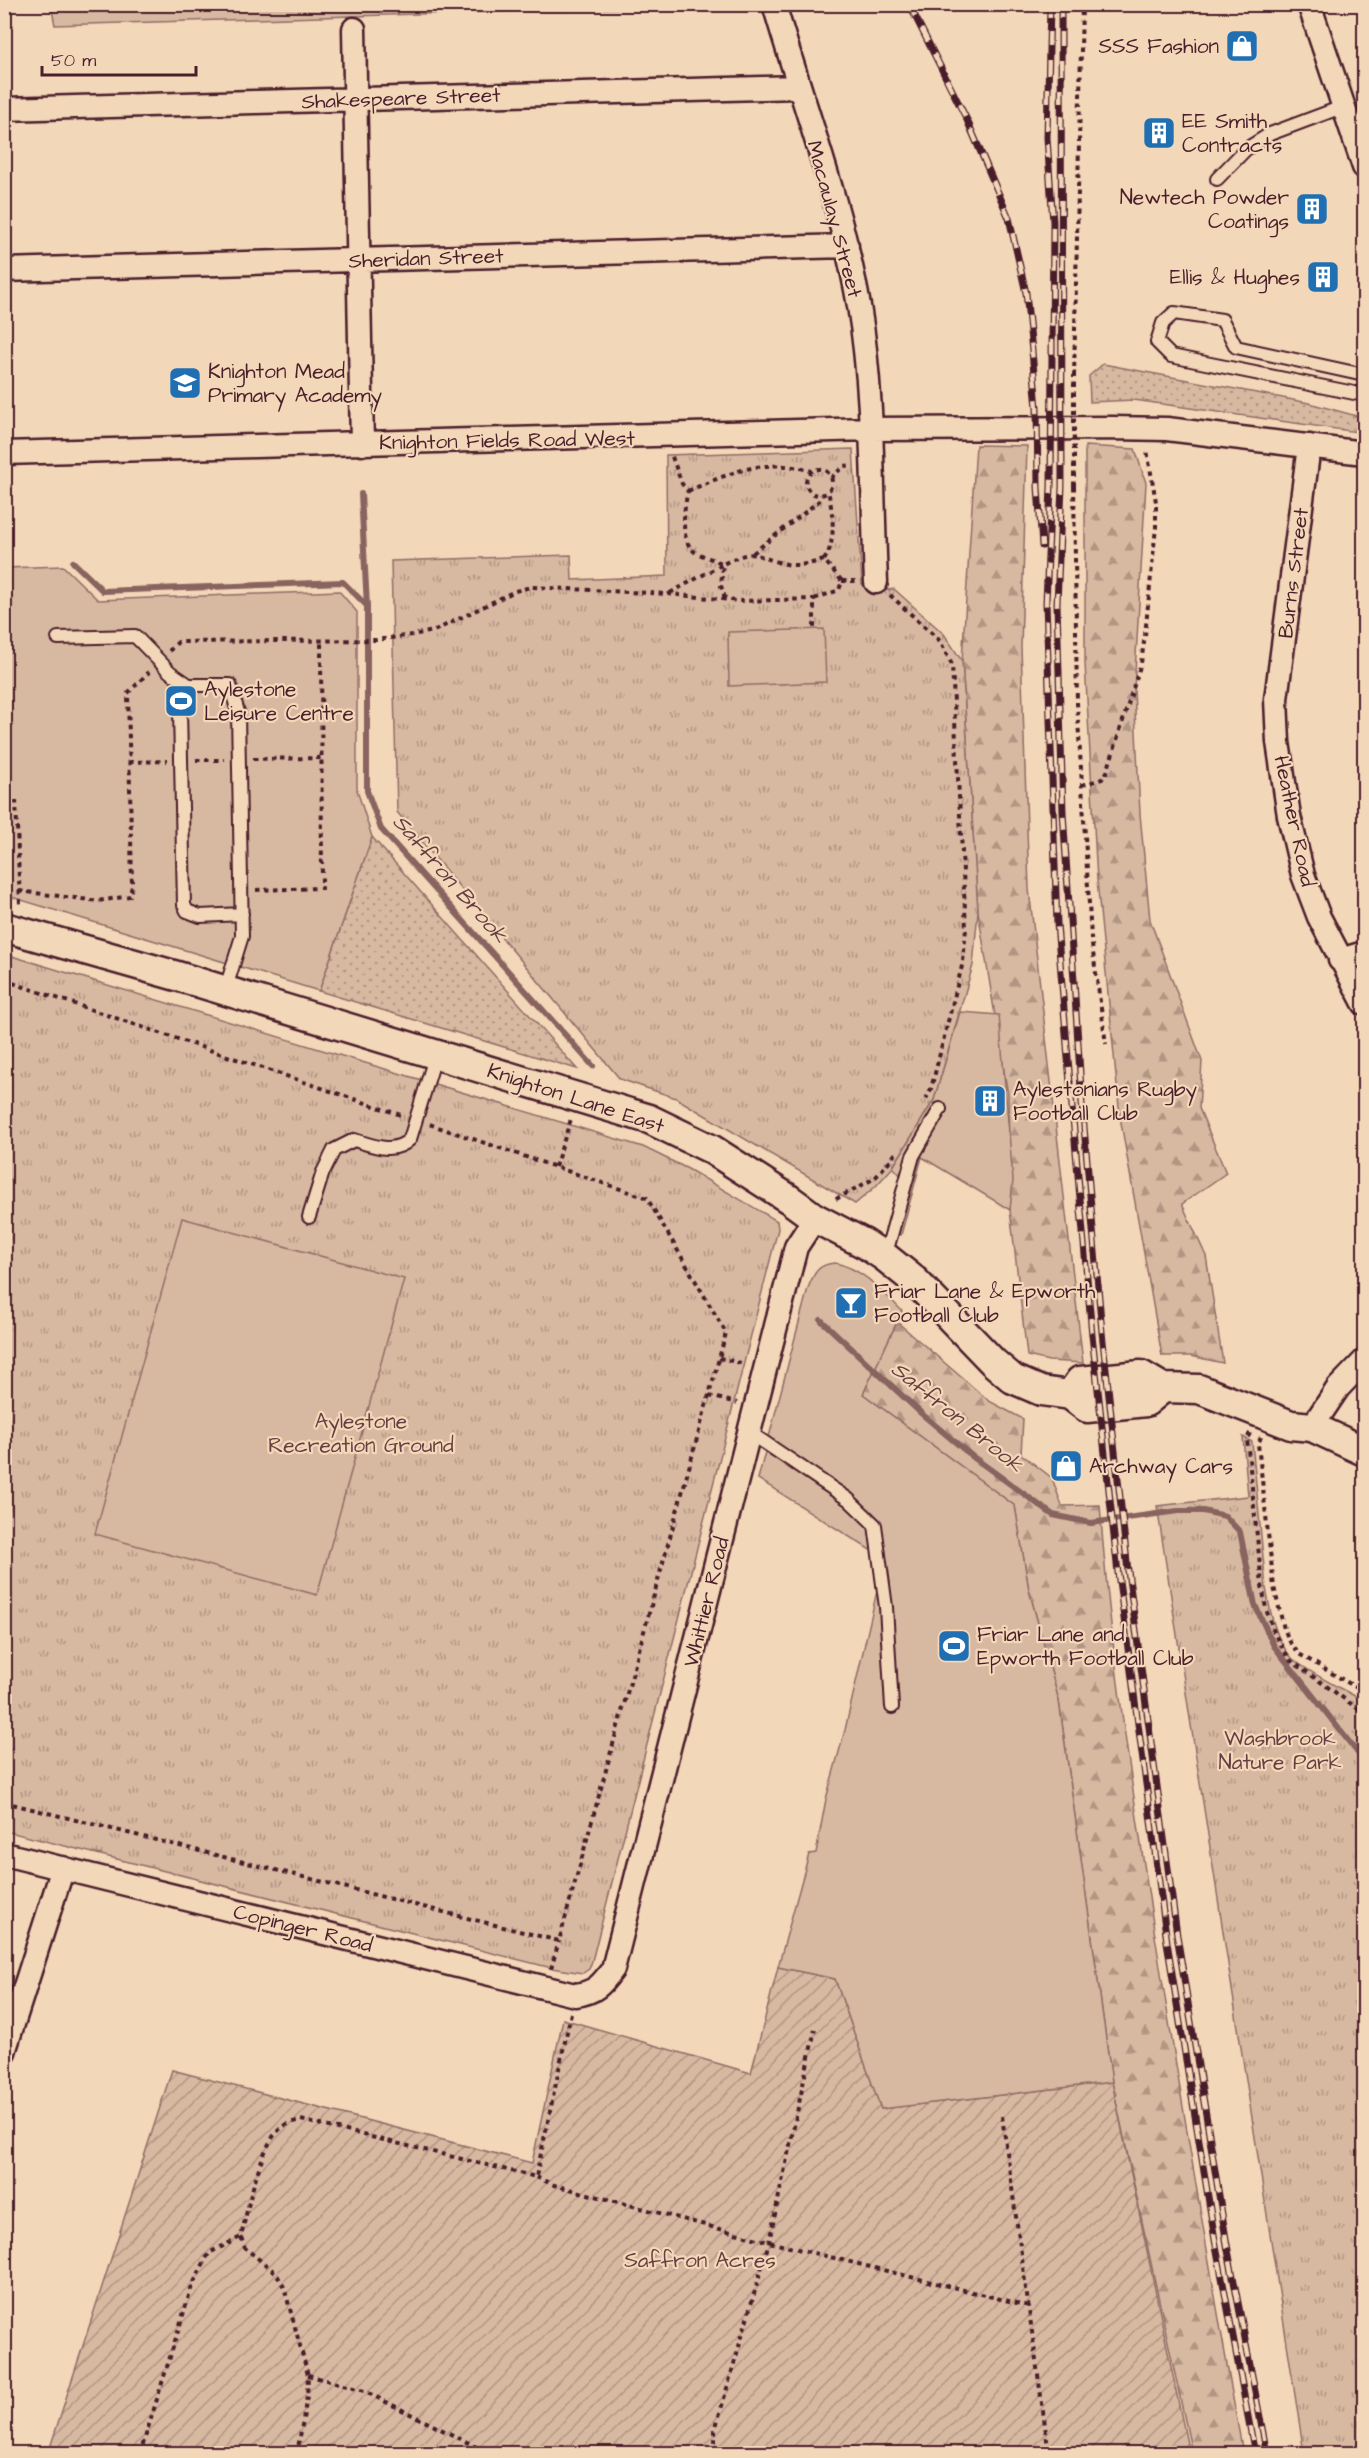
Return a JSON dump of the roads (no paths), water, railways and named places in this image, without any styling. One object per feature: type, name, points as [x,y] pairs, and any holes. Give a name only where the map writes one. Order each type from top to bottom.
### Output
[{"type":"street","name":"Macaulay Street","points":[[774,4],[847,246],[863,337],[876,582]]},
{"type":"street","points":[[1309,4],[1342,107],[1365,167]]},
{"type":"street","points":[[354,29],[362,444]]},
{"type":"street","name":"Shakespeare Street","points":[[4,109],[798,87]]},
{"type":"street","name":"Sheridan Street","points":[[4,270],[847,246]]},
{"type":"street","name":"Knighton Fields Road West","points":[[4,453],[869,429],[1167,429],[1365,453]]},
{"type":"street","name":"Burns Street","points":[[1276,699],[1309,446]]},
{"type":"street","name":"Heather Road","points":[[1276,699],[1282,778],[1303,874],[1319,917],[1365,1003]]},
{"type":"street","name":"Knighton Lane East","points":[[11,923],[225,991],[649,1119],[711,1149],[789,1199],[821,1206],[865,1244],[911,1277],[993,1362],[1013,1379],[1041,1392],[1070,1395],[1087,1408],[1146,1402],[1163,1388],[1199,1389],[1270,1418],[1291,1425],[1312,1427],[1365,1451]]},
{"type":"street","points":[[1340,960],[1365,953]]},
{"type":"street","name":"Whittier Road","points":[[575,1995],[588,1994],[601,1986],[613,1969],[796,1247],[821,1206]]},
{"type":"street","points":[[1312,1427],[1338,1388],[1365,1361]]},
{"type":"street","name":"Copinger Road","points":[[4,1854],[575,1995]]},
{"type":"street","points":[[4,2052],[63,1868]]},
{"type":"lane","points":[[1217,179],[1246,149],[1270,134],[1342,107]]},
{"type":"lane","points":[[1365,375],[1236,347],[1222,320],[1174,313],[1163,323],[1157,342],[1171,357],[1365,395]]},
{"type":"lane","points":[[58,638],[135,636],[170,672],[189,685],[230,685],[238,712],[242,936],[225,991]]},
{"type":"lane","points":[[189,685],[180,710],[184,905],[187,911],[200,916],[242,914]]},
{"type":"lane","points":[[309,1217],[323,1172],[334,1150],[354,1140],[385,1149],[403,1147],[410,1139],[436,1054]]},
{"type":"lane","points":[[885,1257],[913,1156],[940,1109]]},
{"type":"lane","points":[[749,1432],[848,1498],[875,1525],[886,1607],[892,1707]]},
{"type":"waterway","name":"Saffron Brook","points":[[361,494],[367,606]]},
{"type":"waterway","name":"Saffron Brook","points":[[73,562],[103,591],[343,582],[367,606],[367,791],[381,829],[593,1066]]},
{"type":"waterway","name":"Saffron Brook","points":[[821,1320],[923,1415],[973,1457],[1053,1515],[1091,1523],[1178,1511],[1203,1511],[1225,1516],[1240,1532],[1255,1605],[1274,1646],[1364,1761]]},
{"type":"railway","points":[[909,4],[967,120],[1009,218],[1026,293],[1032,351],[1037,408],[1038,487],[1042,546]]},
{"type":"railway","points":[[1050,4],[1047,138],[1053,222],[1051,486],[1046,603],[1057,924],[1072,1107],[1092,1335],[1118,1573],[1167,1942],[1215,2240],[1255,2454]]},
{"type":"railway","points":[[1061,4],[1062,486],[1057,604],[1063,812],[1082,1104],[1102,1332],[1128,1571],[1177,1935],[1227,2245],[1267,2454]]},
{"type":"place","name":"SSS Fashion","points":[[1242,46]]},
{"type":"place","name":"EE Smith Contracts","points":[[1159,133]]},
{"type":"place","name":"Newtech Powder Coatings","points":[[1312,209]]},
{"type":"place","name":"Ellis & Hughes","points":[[1323,277]]},
{"type":"place","name":"Knighton Mead Primary Academy","points":[[185,383]]},
{"type":"place","name":"Aylestone Leisure Centre","points":[[181,701]]},
{"type":"place","name":"Aylestonians Rugby Football Club","points":[[990,1101]]},
{"type":"place","name":"Friar Lane & Epworth Football Club","points":[[851,1303]]},
{"type":"place","name":"Archway Cars","points":[[1066,1466]]},
{"type":"place","name":"Friar Lane and Epworth Football Club","points":[[954,1646]]},
{"type":"park label","name":"Aylestone Recreation Ground","points":[[361,1433]]},
{"type":"park label","name":"Washbrook Nature Park","points":[[1280,1750]]},
{"type":"park label","name":"Saffron Acres","points":[[700,2260]]}]
